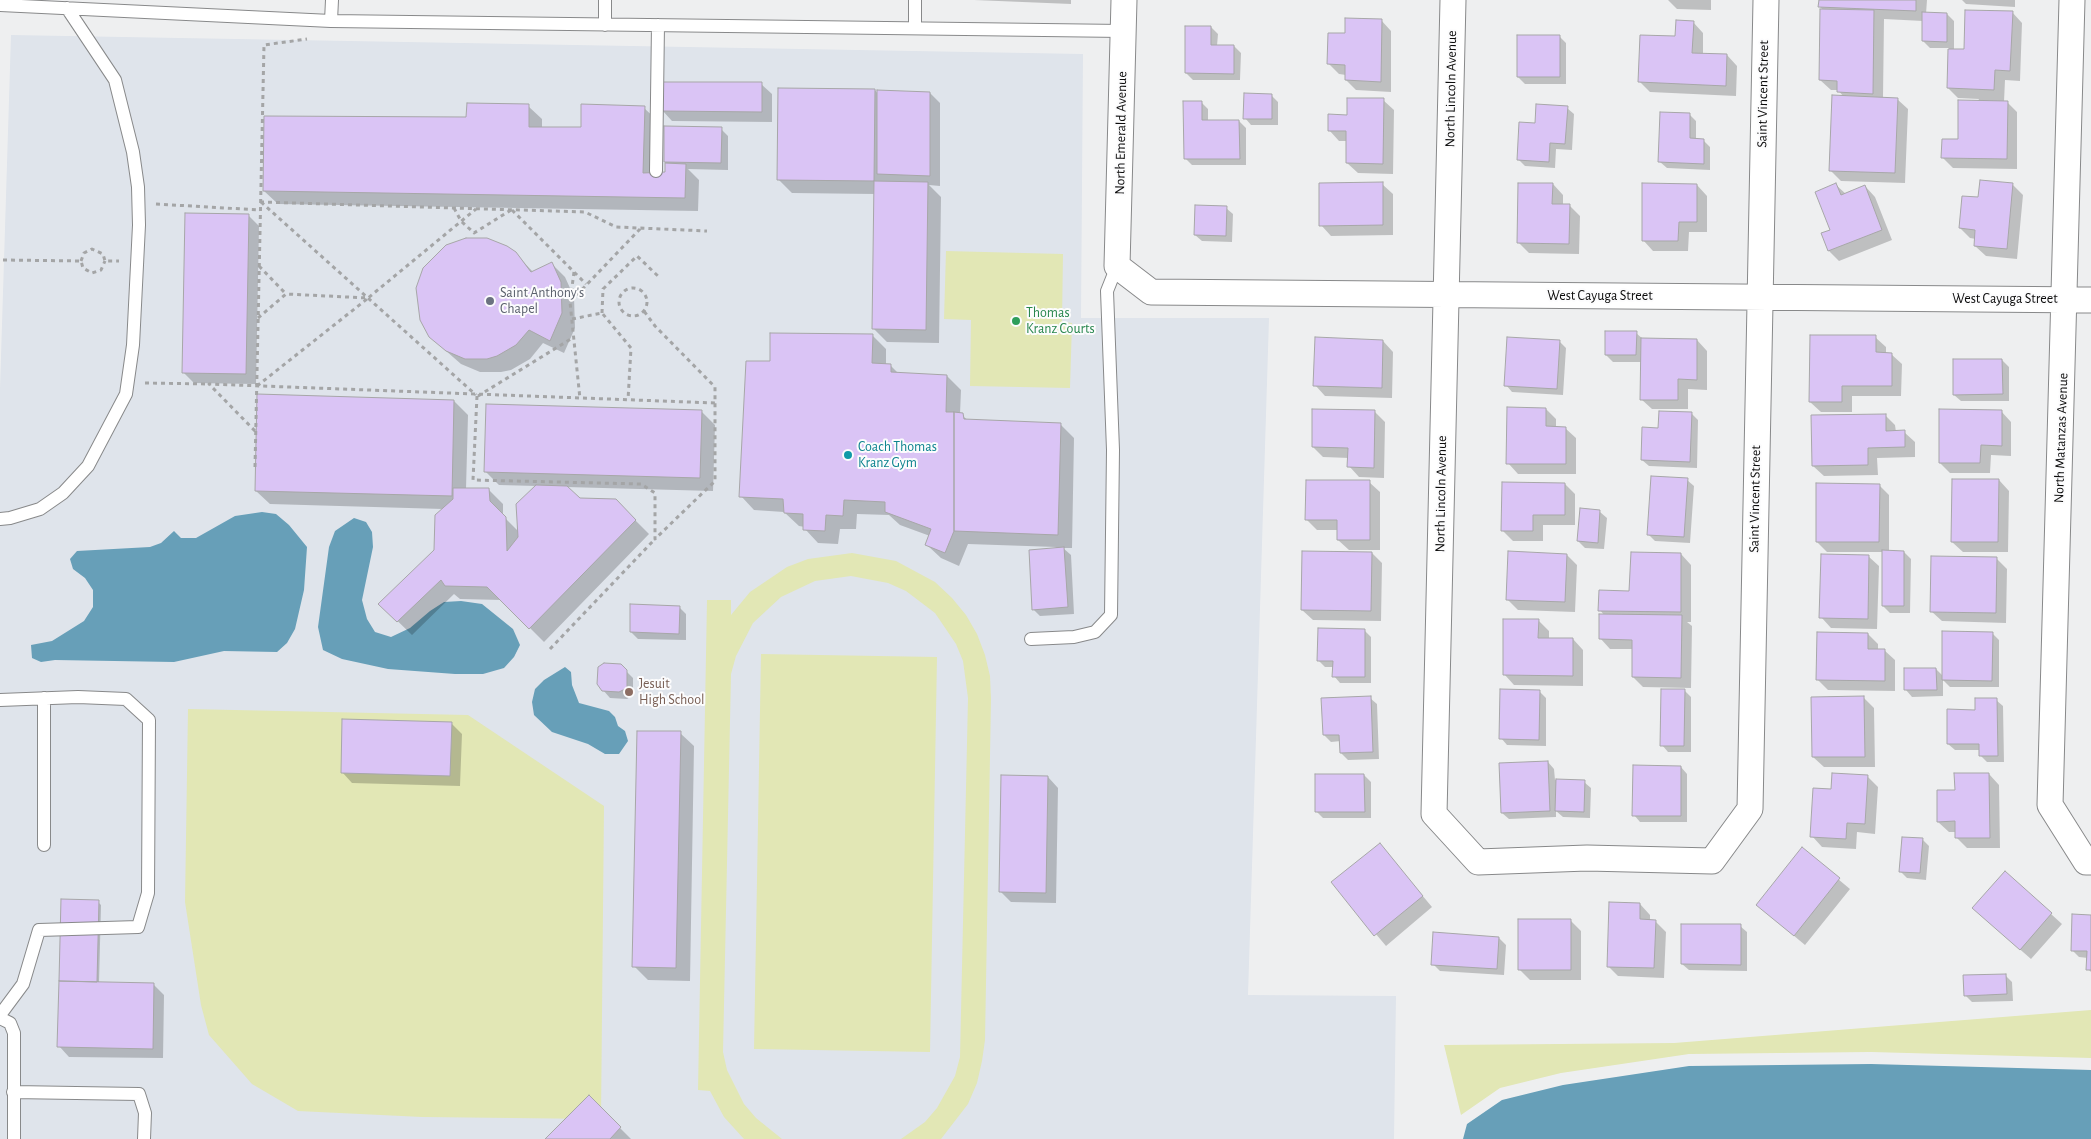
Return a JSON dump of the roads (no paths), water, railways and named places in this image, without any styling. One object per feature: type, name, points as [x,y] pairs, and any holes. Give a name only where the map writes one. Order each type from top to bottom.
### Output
[{"type":"street","name":"North Emerald Avenue","points":[[1117,266],[1124,0]]},
{"type":"street","name":"North Lincoln Avenue","points":[[1453,0],[1434,814],[1478,862],[1587,858]]},
{"type":"street","name":"Saint Vincent Street","points":[[1587,858],[1712,861],[1750,809],[1766,0]]},
{"type":"street","name":"North Matanzas Avenue","points":[[2072,0],[2050,805],[2086,862],[2091,862]]},
{"type":"street","name":"West Cayuga Street","points":[[1117,266],[1151,292],[2091,300]]},
{"type":"lane","points":[[331,21],[332,0]]},
{"type":"lane","points":[[605,0],[605,25]]},
{"type":"lane","points":[[915,0],[915,28]]},
{"type":"lane","points":[[0,5],[331,21],[1123,31]]},
{"type":"lane","points":[[0,519],[40,509],[63,493],[88,466],[126,394],[133,345],[138,205],[133,152],[115,80],[67,8]]},
{"type":"lane","points":[[656,171],[658,25]]},
{"type":"lane","points":[[1031,639],[1074,637],[1096,632],[1111,615],[1113,450],[1107,291],[1117,266]]},
{"type":"lane","points":[[0,700],[78,697],[126,699],[149,720],[148,893],[138,928],[39,930],[23,984],[0,1016],[10,1023],[14,1033],[14,1139]]},
{"type":"lane","points":[[44,698],[44,845]]},
{"type":"lane","points":[[13,1092],[139,1094],[145,1113],[144,1139]]},
{"type":"water","points":[[262,512],[276,514],[289,525],[307,547],[304,590],[295,629],[287,643],[277,652],[224,651],[174,662],[55,660],[41,662],[32,658],[31,645],[52,641],[84,621],[93,607],[93,590],[85,578],[73,569],[70,559],[77,551],[150,547],[161,543],[174,531],[181,538],[196,538],[235,516]]},
{"type":"water","points":[[354,518],[366,522],[372,532],[373,547],[362,600],[367,619],[375,632],[391,637],[410,628],[444,602],[461,601],[482,604],[513,629],[520,645],[514,657],[504,668],[483,674],[388,669],[342,659],[323,650],[318,627],[329,547],[335,531]]},
{"type":"water","points":[[565,667],[571,672],[572,685],[579,703],[609,711],[615,717],[618,726],[625,731],[628,741],[619,754],[605,754],[588,744],[552,732],[534,715],[532,702],[535,689],[544,680]]},
{"type":"water","points":[[1871,1064],[2091,1070],[2091,1139],[1463,1139],[1467,1124],[1502,1100],[1563,1085],[1689,1066]]},
{"type":"place","name":"Saint Anthony's Chapel","points":[[490,301]]},
{"type":"place","name":"Thomas Kranz Courts","points":[[1016,321]]},
{"type":"place","name":"Coach Thomas Kranz Gym","points":[[848,455]]},
{"type":"place","name":"Jesuit High School","points":[[629,692]]}]
